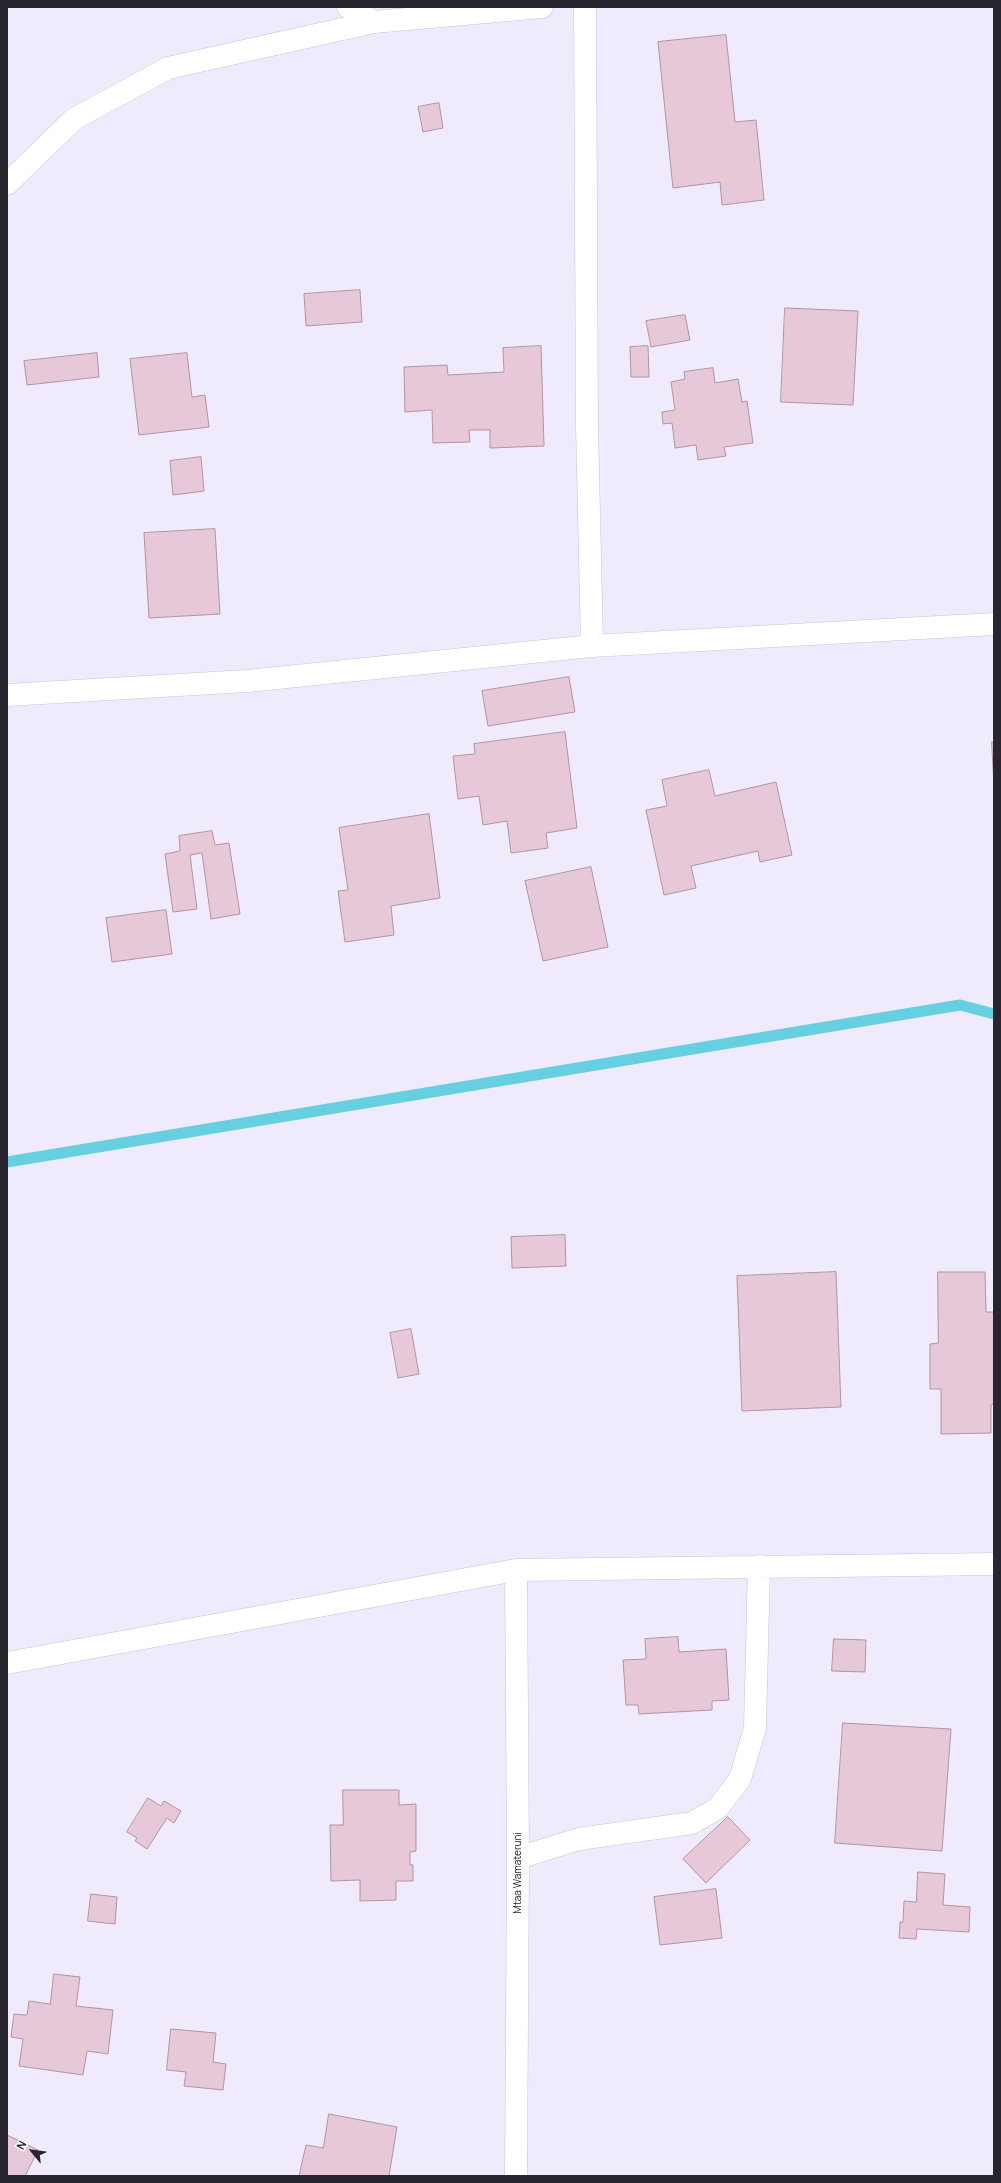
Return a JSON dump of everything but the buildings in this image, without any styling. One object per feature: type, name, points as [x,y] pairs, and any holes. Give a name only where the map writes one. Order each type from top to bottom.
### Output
[{"type":"street","points":[[348,7],[374,22]]},
{"type":"street","points":[[7,184],[74,119],[168,68],[374,22],[542,7]]},
{"type":"street","points":[[586,7],[587,426],[592,646]]},
{"type":"street","points":[[7,695],[247,681],[592,646],[994,624]]},
{"type":"street","points":[[7,1663],[516,1570],[994,1564]]},
{"type":"street","points":[[518,1858],[579,1839],[692,1823],[718,1808],[740,1779],[755,1728],[758,1566]]},
{"type":"street","name":"Mtaa Wamateruni","points":[[516,1570],[518,1858],[516,2176]]},
{"type":"waterway","points":[[7,1162],[960,1005],[994,1014]]}]
